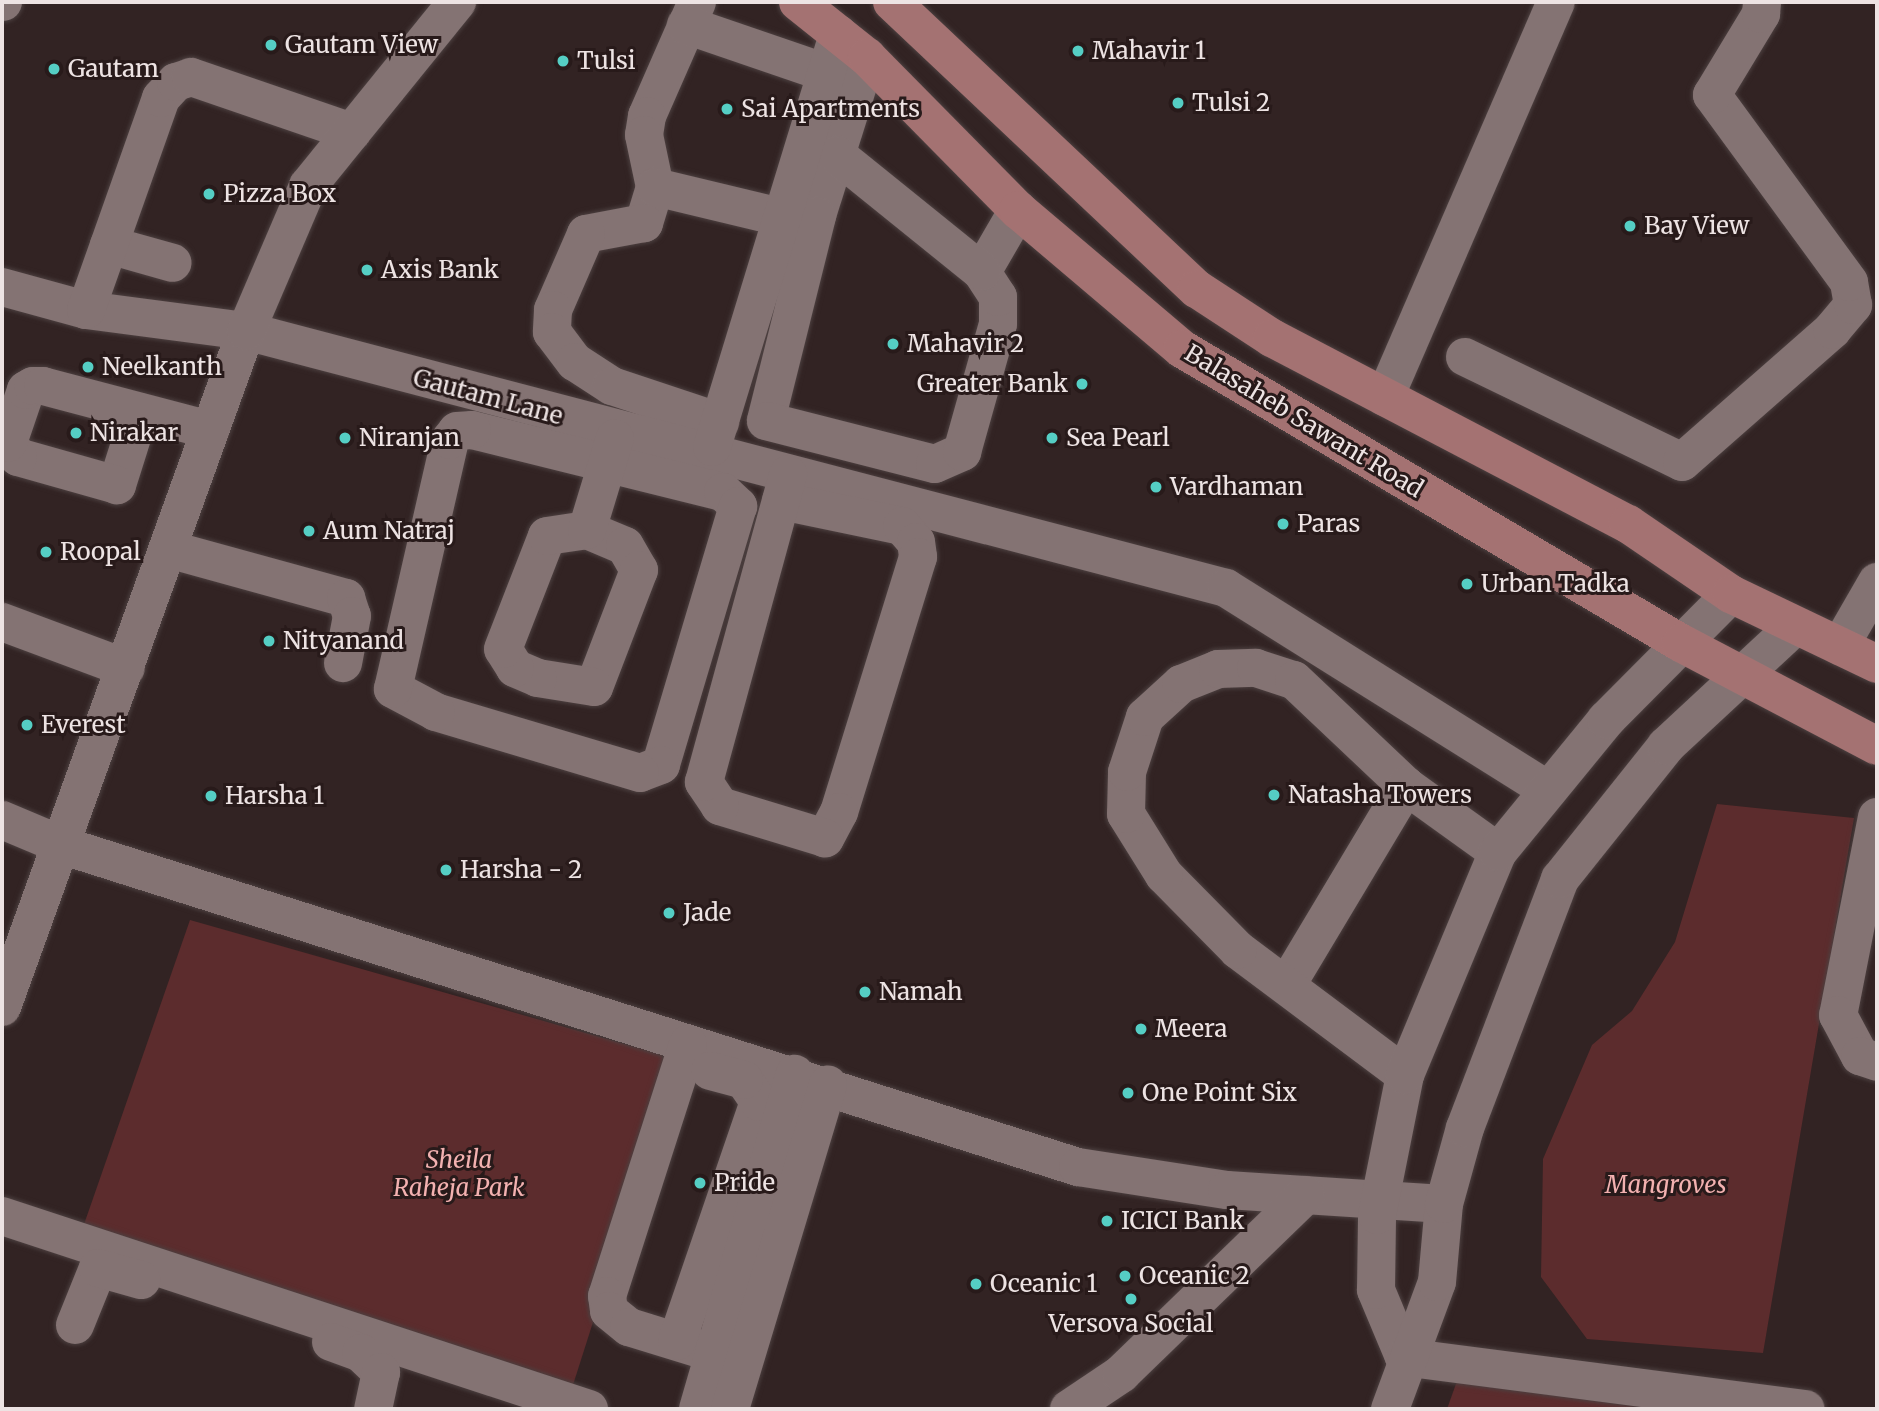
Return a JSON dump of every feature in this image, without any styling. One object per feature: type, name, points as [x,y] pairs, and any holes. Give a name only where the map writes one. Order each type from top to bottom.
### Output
[{"type":"main road","name":"Balasaheb Sawant Road","points":[[798,2],[853,45],[1018,211],[1182,349],[1681,643],[1877,746]]},
{"type":"main road","points":[[892,2],[1197,289],[1385,397],[1628,524],[1731,594],[1877,664]]},
{"type":"street","points":[[2,1007],[64,846],[246,331],[309,186],[457,2]]},
{"type":"street","points":[[1385,397],[1511,130],[1556,2]]},
{"type":"street","points":[[1465,357],[1525,375],[1682,462],[1853,304],[1849,282],[1714,105],[1712,95],[1761,14],[1762,2]]},
{"type":"street","points":[[826,74],[692,13],[647,116],[644,135],[655,187],[636,229],[586,234],[553,310],[552,332],[575,362],[612,386],[715,438],[826,74],[853,45]]},
{"type":"street","points":[[775,480],[902,526],[916,542],[918,557],[839,812],[825,838],[720,806],[704,782],[775,480],[766,421],[837,155],[853,45]]},
{"type":"street","points":[[86,310],[161,98],[176,82],[191,77],[352,132]]},
{"type":"street","points":[[766,421],[935,464],[962,452],[998,324],[998,298],[982,272],[837,155]]},
{"type":"street","points":[[655,187],[780,218]]},
{"type":"street","points":[[982,272],[1018,211]]},
{"type":"street","points":[[109,245],[173,263]]},
{"type":"street","name":"Gautam Lane","points":[[2,287],[86,310],[246,331],[612,448],[715,438],[775,480],[973,520],[1226,588],[1548,790]]},
{"type":"street","points":[[140,412],[210,430]]},
{"type":"street","points":[[457,430],[612,448],[723,492],[738,506],[673,738],[661,765],[640,773],[518,735],[436,712],[393,689],[450,440],[457,430]]},
{"type":"street","points":[[587,530],[612,448]]},
{"type":"street","points":[[559,529],[587,530],[625,546],[639,570],[594,687],[538,678],[514,668],[503,649],[547,536],[559,529]]},
{"type":"street","points":[[169,549],[345,598],[352,616],[343,663]]},
{"type":"street","points":[[1840,646],[1877,582]]},
{"type":"street","points":[[1404,1357],[1376,1290],[1380,1200],[1405,1076],[1498,852],[1548,790],[1681,643],[1731,594]]},
{"type":"street","points":[[2,622],[126,668]]},
{"type":"street","points":[[1390,1409],[1404,1357],[1437,1282],[1444,1204],[1465,1128],[1560,879],[1666,747],[1739,672],[1795,626]]},
{"type":"street","points":[[1405,1076],[1288,983],[1238,950],[1191,906],[1126,814],[1127,772],[1145,717],[1181,684],[1218,669],[1256,668],[1294,680],[1406,786],[1498,852]]},
{"type":"street","points":[[518,735],[538,678]]},
{"type":"street","points":[[1288,983],[1406,786]]},
{"type":"street","points":[[1877,817],[1838,1015],[1860,1056],[1877,1062]]},
{"type":"street","points":[[2,820],[64,846],[684,1054],[744,1080],[759,1102],[677,1341]]},
{"type":"street","points":[[684,1054],[811,1079],[1078,1167],[1306,1195],[1444,1204]]},
{"type":"street","points":[[684,1054],[607,1296],[609,1311],[629,1327],[716,1354]]},
{"type":"street","points":[[698,1409],[811,1079]]},
{"type":"street","points":[[730,1409],[811,1079]]},
{"type":"street","points":[[1072,1408],[1121,1374],[1306,1195]]},
{"type":"street","points":[[2,1216],[102,1259],[296,1320],[387,1358],[589,1409]]},
{"type":"street","points":[[75,1325],[102,1259]]},
{"type":"street","points":[[1404,1357],[1806,1409]]},
{"type":"street","points":[[373,1409],[387,1358]]},
{"type":"street","points":[[387,1358],[556,1409]]},
{"type":"green space","name":"Mangroves","points":[[1717,804],[1854,818],[1763,1353],[1587,1339],[1541,1277],[1543,1159],[1592,1045],[1632,1011],[1675,942]]},
{"type":"green space","name":"Sheila Raheja Park","points":[[190,920],[677,1059],[572,1388],[81,1233]]},
{"type":"green space","points":[[1457,1381],[1652,1409],[1447,1409]]},
{"type":"place","name":"Gautam View","points":[[271,45]]},
{"type":"place","name":"Mahavir 1","points":[[1078,51]]},
{"type":"place","name":"Tulsi","points":[[563,61]]},
{"type":"place","name":"Gautam","points":[[54,69]]},
{"type":"place","name":"Tulsi 2","points":[[1178,103]]},
{"type":"place","name":"Sai Apartments","points":[[727,109]]},
{"type":"place","name":"Pizza Box","points":[[209,194]]},
{"type":"place","name":"Bay View","points":[[1630,226]]},
{"type":"place","name":"Axis Bank","points":[[367,270]]},
{"type":"place","name":"Mahavir 2","points":[[893,344]]},
{"type":"place","name":"Neelkanth","points":[[88,367]]},
{"type":"place","name":"Greater Bank","points":[[1082,384]]},
{"type":"place","name":"Nirakar","points":[[76,433]]},
{"type":"place","name":"Niranjan","points":[[345,438]]},
{"type":"place","name":"Sea Pearl","points":[[1052,438]]},
{"type":"place","name":"Vardhaman","points":[[1156,487]]},
{"type":"place","name":"Paras","points":[[1283,524]]},
{"type":"place","name":"Aum Natraj","points":[[309,531]]},
{"type":"place","name":"Roopal","points":[[46,552]]},
{"type":"place","name":"Urban Tadka","points":[[1467,584]]},
{"type":"place","name":"Nityanand","points":[[269,641]]},
{"type":"place","name":"Everest","points":[[27,725]]},
{"type":"place","name":"Natasha Towers","points":[[1274,795]]},
{"type":"place","name":"Harsha 1","points":[[211,796]]},
{"type":"place","name":"Harsha - 2","points":[[446,870]]},
{"type":"place","name":"Jade","points":[[669,913]]},
{"type":"place","name":"Namah","points":[[865,992]]},
{"type":"place","name":"Meera","points":[[1141,1029]]},
{"type":"place","name":"One Point Six","points":[[1128,1093]]},
{"type":"place","name":"Pride","points":[[700,1183]]},
{"type":"place","name":"ICICI Bank","points":[[1107,1221]]},
{"type":"place","name":"Oceanic 2","points":[[1125,1276]]},
{"type":"place","name":"Oceanic 1","points":[[976,1284]]},
{"type":"place","name":"Versova Social","points":[[1131,1299]]}]
